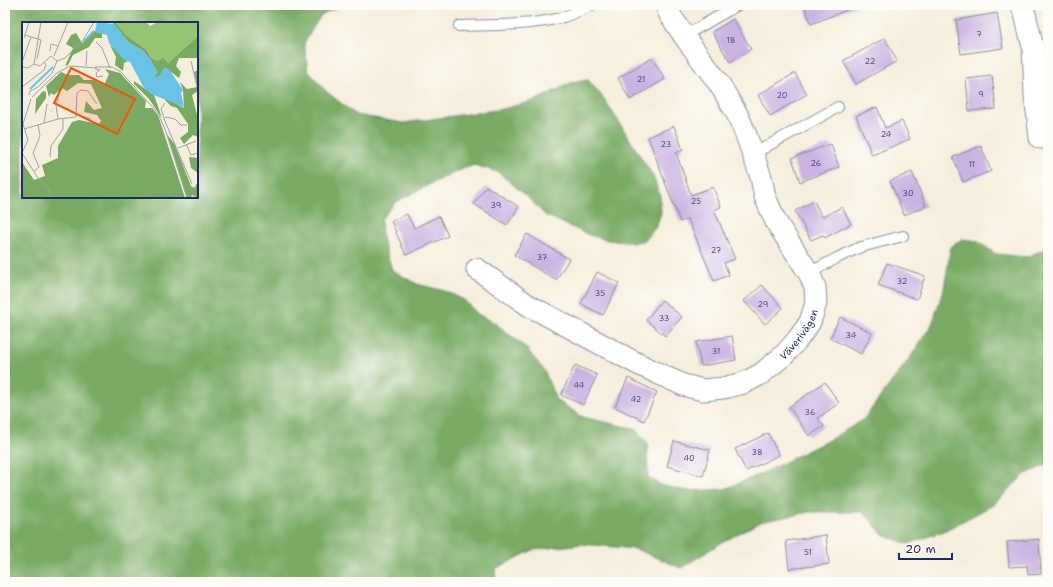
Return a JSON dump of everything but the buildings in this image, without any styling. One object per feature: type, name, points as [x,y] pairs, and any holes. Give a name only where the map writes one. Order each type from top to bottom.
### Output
[{"type":"street","name":"Väverivägen","points":[[477,269],[528,305],[638,364],[683,385],[703,390],[723,388],[744,383],[762,374],[784,355],[798,339],[810,322],[816,303],[815,287],[809,273],[776,222],[766,197],[762,177],[746,132],[720,85],[684,36],[669,13],[666,5]]},
{"type":"street","points":[[1021,5],[1025,14],[1033,47],[1035,95],[1040,138]]},
{"type":"lane","points":[[459,26],[545,21],[562,17],[592,5]]},
{"type":"lane","points":[[684,36],[738,5]]},
{"type":"lane","points":[[753,154],[838,107]]},
{"type":"lane","points":[[809,273],[840,256],[861,247],[903,236]]},
{"type":"green space","points":[[5,5],[343,5],[321,15],[304,43],[308,71],[327,92],[356,115],[403,123],[503,109],[536,100],[571,83],[588,80],[605,100],[653,176],[660,196],[661,213],[656,227],[645,240],[633,243],[608,240],[589,235],[545,215],[523,193],[498,172],[474,165],[450,174],[396,202],[381,219],[382,238],[392,270],[417,284],[445,291],[464,300],[479,315],[495,323],[526,348],[544,370],[556,400],[583,417],[635,429],[647,442],[648,477],[661,485],[686,491],[725,489],[765,472],[829,440],[863,420],[909,359],[932,324],[944,289],[951,247],[962,239],[977,241],[996,254],[1026,257],[1048,248],[1048,464],[1024,475],[993,505],[944,531],[908,544],[883,535],[864,512],[809,512],[760,522],[721,543],[681,568],[636,549],[582,544],[533,550],[495,569],[496,582],[5,582]]}]
